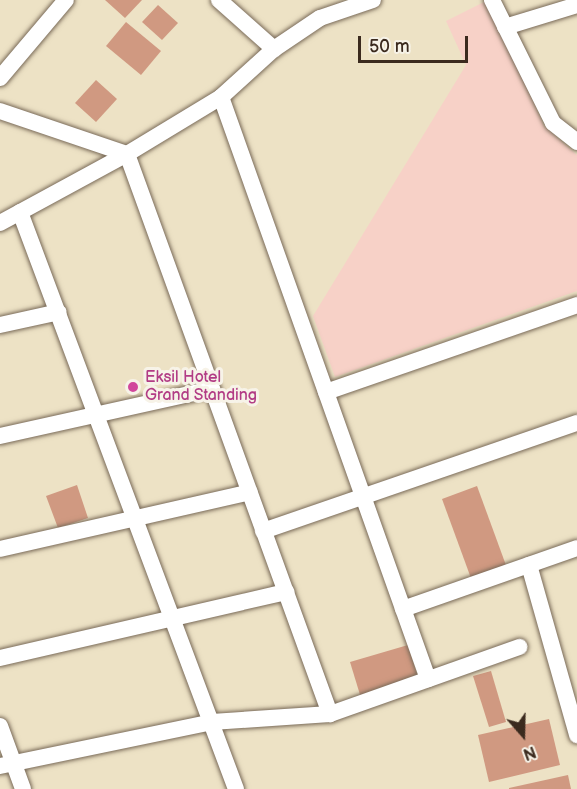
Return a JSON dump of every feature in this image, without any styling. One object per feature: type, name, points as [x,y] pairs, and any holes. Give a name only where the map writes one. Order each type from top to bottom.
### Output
[{"type":"street","points":[[219,0],[274,49]]},
{"type":"street","points":[[0,223],[127,154],[221,97],[274,49],[320,18],[373,0]]},
{"type":"street","points":[[492,0],[553,123],[577,142]]},
{"type":"street","points":[[0,78],[59,2]]},
{"type":"street","points":[[505,27],[577,4]]},
{"type":"street","points":[[221,97],[428,679]]},
{"type":"street","points":[[0,111],[127,154]]},
{"type":"street","points":[[127,154],[330,714]]},
{"type":"street","points":[[20,212],[98,414],[237,789]]},
{"type":"street","points":[[326,392],[577,305]]},
{"type":"street","points":[[0,325],[59,312]]},
{"type":"street","points":[[0,436],[212,389]]},
{"type":"street","points":[[263,531],[577,423]]},
{"type":"street","points":[[0,549],[249,492]]},
{"type":"street","points":[[404,609],[577,548]]},
{"type":"street","points":[[529,565],[577,735]]},
{"type":"street","points":[[0,658],[286,592]]},
{"type":"street","points":[[7,764],[212,722],[330,714],[519,647]]},
{"type":"street","points":[[0,726],[7,764],[23,789]]},
{"type":"shaded area","points":[[488,0],[544,126],[577,155],[577,291],[335,377],[313,316],[466,65],[446,21]]},
{"type":"building","points":[[105,0],[142,0],[125,18]]},
{"type":"building","points":[[158,5],[178,23],[162,40],[142,22]]},
{"type":"building","points":[[126,22],[161,51],[141,75],[106,46]]},
{"type":"building","points":[[96,80],[117,99],[96,122],[75,103]]},
{"type":"building","points":[[77,485],[88,518],[58,528],[46,496]]},
{"type":"building","points":[[477,486],[507,568],[472,581],[442,499]]},
{"type":"building","points":[[408,645],[419,681],[361,698],[350,662]]},
{"type":"building","points":[[491,671],[506,722],[489,727],[473,676]]},
{"type":"building","points":[[549,719],[560,765],[489,782],[478,735]]},
{"type":"building","points":[[568,775],[571,789],[509,789],[509,788]]},
{"type":"place","name":"Eksil Hotel Grand Standing","points":[[133,387]]}]
